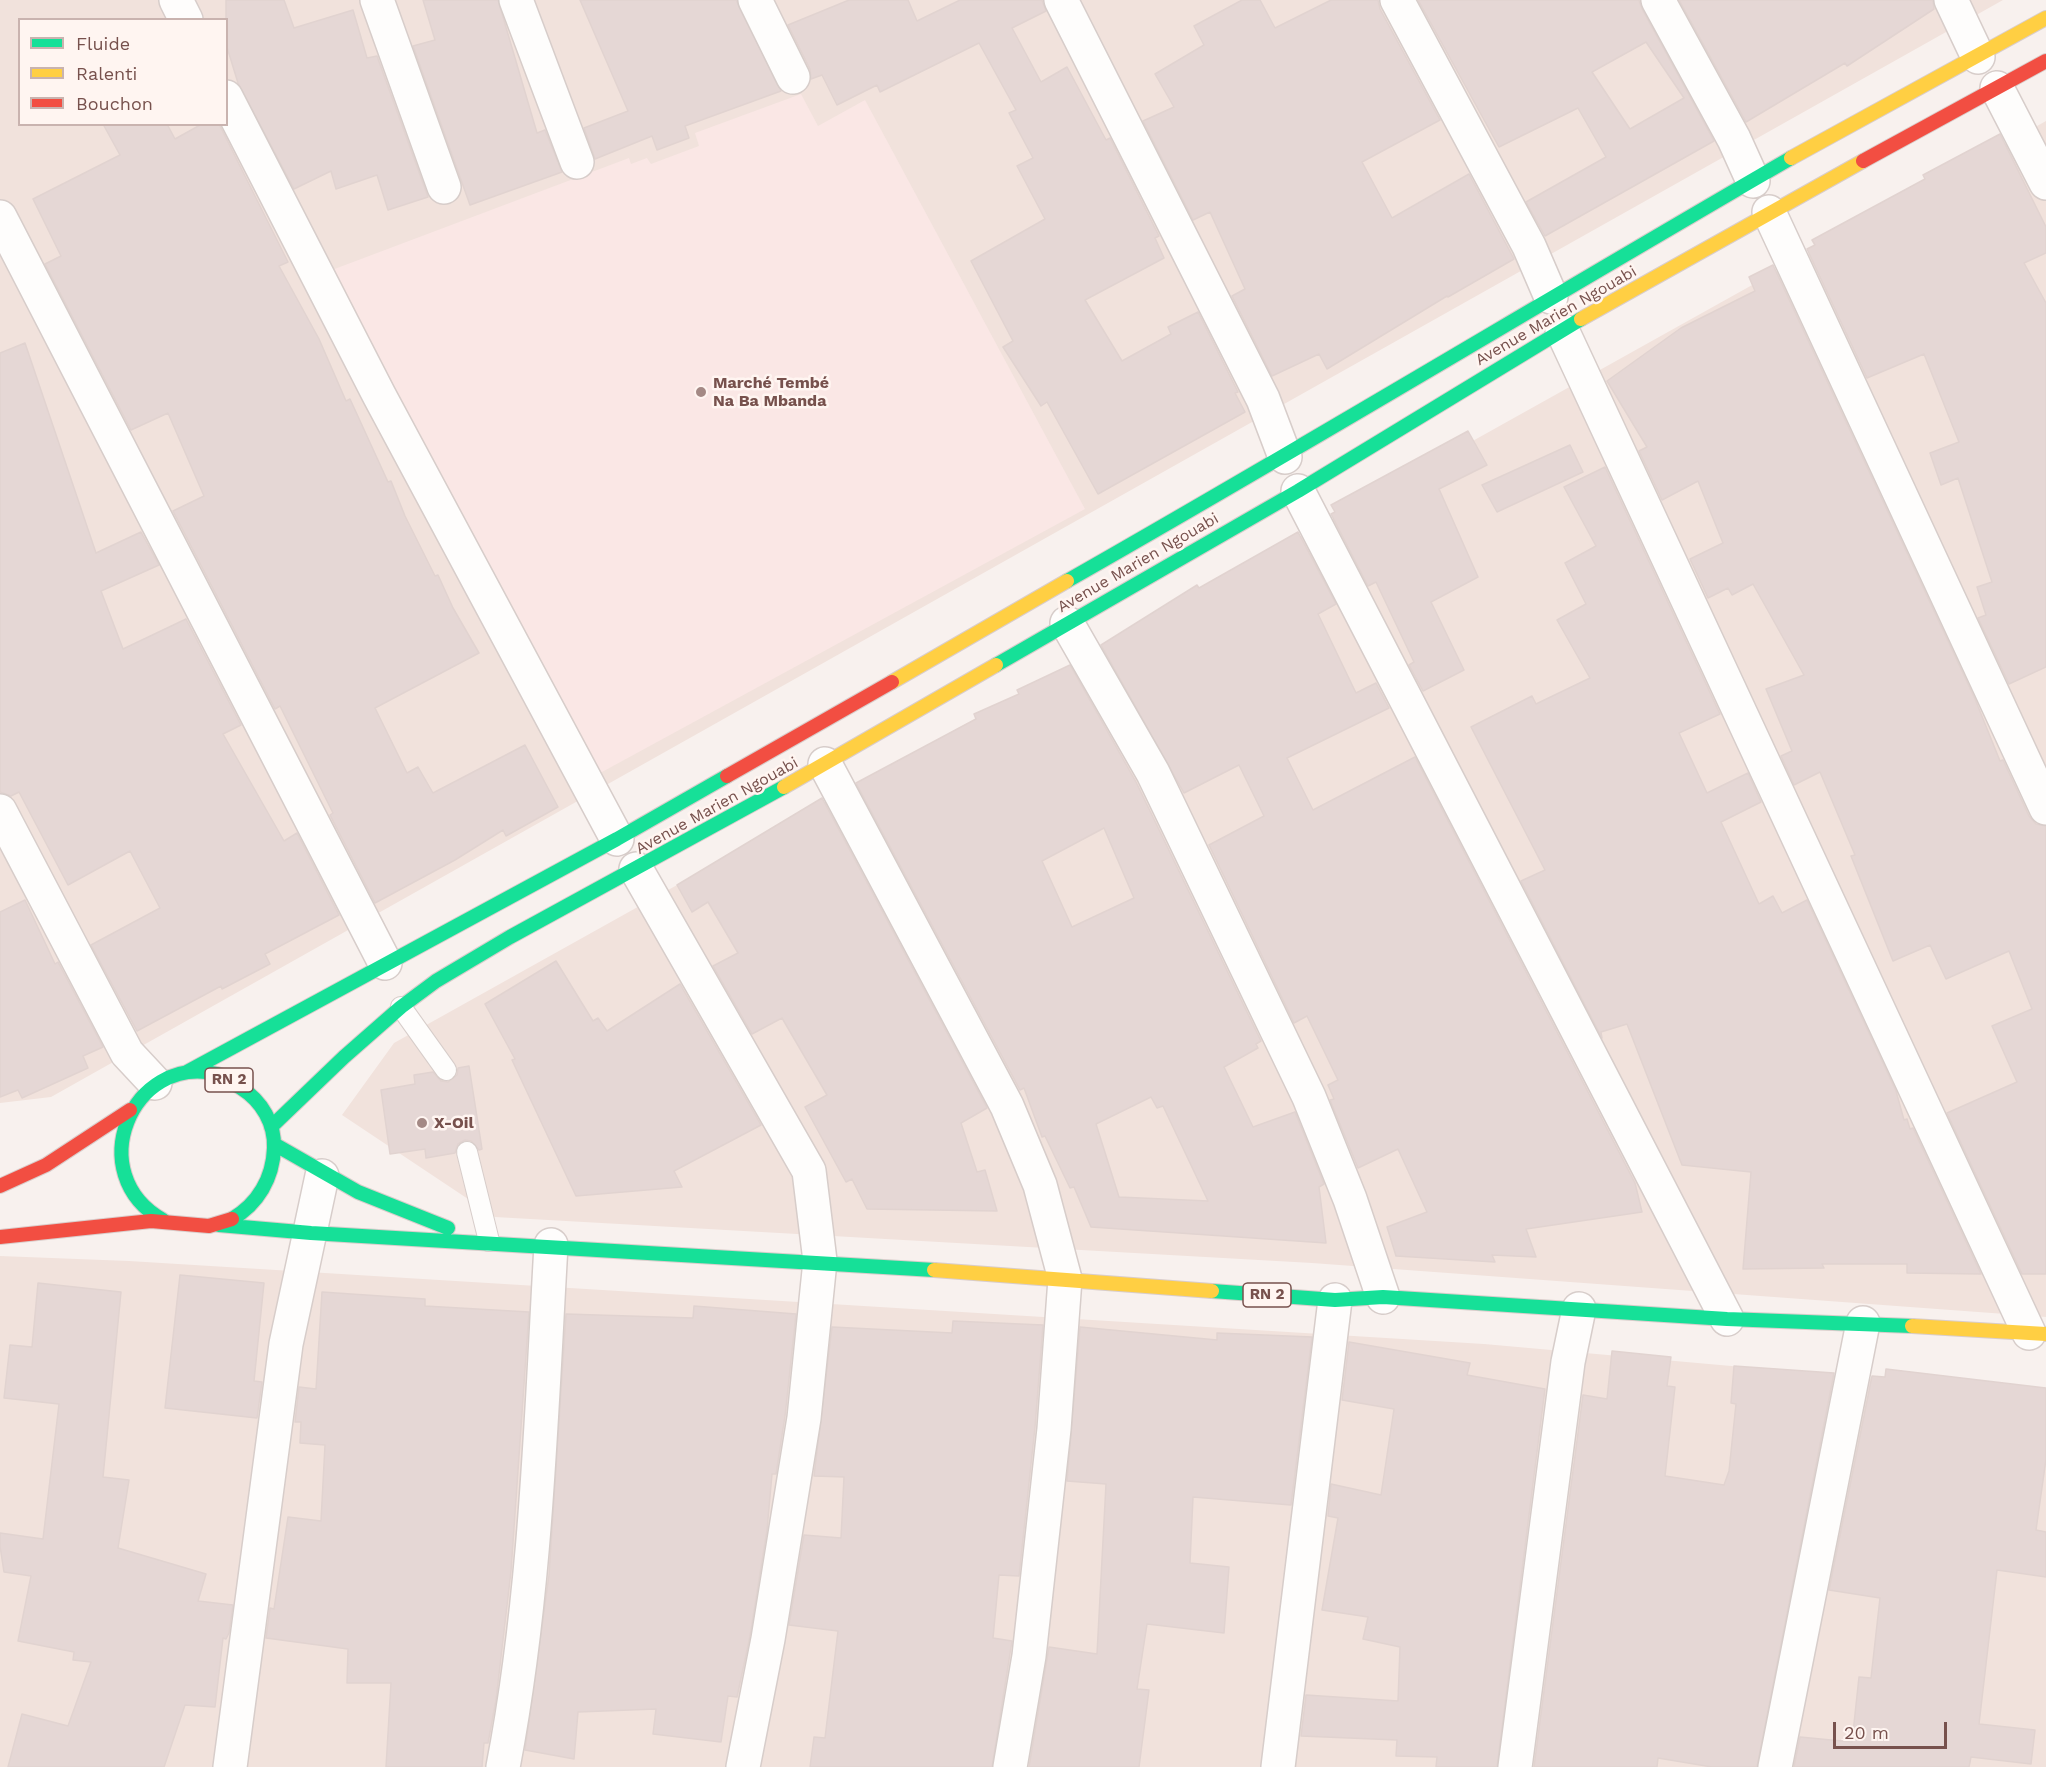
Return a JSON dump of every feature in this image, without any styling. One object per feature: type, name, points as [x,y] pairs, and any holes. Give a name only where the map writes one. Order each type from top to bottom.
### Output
[{"type":"main road","points":[[187,1072],[617,838],[1285,457],[1551,297],[1864,116],[1978,57],[2046,18]]},
{"type":"main road","name":"Avenue Marien Ngouabi","points":[[271,1126],[344,1056],[401,1007],[510,937],[825,764],[1299,490],[1562,330],[1769,212],[2046,61]]},
{"type":"main road","name":"RN 2","points":[[1,1187],[46,1164],[130,1110],[155,1083],[187,1072],[214,1073],[239,1084],[259,1102],[271,1126],[274,1144],[269,1179],[249,1207],[219,1225]]},
{"type":"main road","name":"RN 2","points":[[130,1110],[120,1135],[119,1161],[127,1185],[136,1199],[163,1221]]},
{"type":"main road","name":"RN 2","points":[[274,1144],[322,1176],[396,1210],[489,1241]]},
{"type":"main road","name":"RN 2","points":[[0,1237],[163,1221],[190,1228],[219,1225],[311,1233],[489,1241],[1065,1279],[1335,1300],[1383,1297],[1727,1319],[1863,1323],[2038,1333]]},
{"type":"street","points":[[176,0],[185,18]]},
{"type":"street","points":[[377,0],[444,187]]},
{"type":"street","points":[[516,0],[577,162]]},
{"type":"street","points":[[755,0],[793,77]]},
{"type":"street","points":[[1061,0],[1263,399],[1285,457]]},
{"type":"street","points":[[1396,0],[1529,246],[1551,297]]},
{"type":"street","points":[[1658,0],[1734,139],[1753,181]]},
{"type":"street","points":[[1951,0],[1978,57]]},
{"type":"street","points":[[1997,88],[2046,183]]},
{"type":"street","points":[[228,101],[380,395],[617,838]]},
{"type":"street","points":[[1769,212],[2046,808]]},
{"type":"street","points":[[0,217],[385,963]]},
{"type":"street","points":[[1562,330],[2038,1333]]},
{"type":"street","points":[[1299,490],[1727,1319]]},
{"type":"street","points":[[1067,623],[1153,773],[1309,1097],[1350,1199],[1383,1297]]},
{"type":"street","points":[[825,764],[1007,1106],[1040,1185],[1065,1279],[1054,1429],[1029,1656],[1010,1767]]},
{"type":"street","points":[[0,811],[128,1053],[155,1083]]},
{"type":"street","points":[[636,869],[809,1172],[820,1262],[804,1418],[768,1639],[743,1767]]},
{"type":"street","points":[[230,1767],[286,1344],[322,1176]]},
{"type":"street","points":[[503,1767],[520,1672],[538,1463],[551,1245]]},
{"type":"street","points":[[1278,1767],[1335,1300]]},
{"type":"street","points":[[1515,1767],[1568,1362],[1579,1308]]},
{"type":"street","points":[[1775,1767],[1863,1323]]},
{"type":"lane","points":[[401,1007],[446,1070]]},
{"type":"lane","points":[[467,1152],[489,1241]]},
{"type":"shaded area","points":[[0,0],[2003,0],[51,1097],[0,1103]]},
{"type":"shaded area","name":"Marché Tembé Na Ba Mbanda","points":[[801,94],[818,126],[865,100],[1085,509],[591,778],[316,276],[629,158],[631,164],[647,158],[651,164],[699,146],[695,133]]},
{"type":"shaded area","points":[[2046,121],[2046,1317],[1312,1263],[495,1217],[342,1115],[394,1043]]},
{"type":"shaded area","points":[[0,1256],[129,1261],[1484,1344],[2046,1394],[2046,1767],[0,1767]]},
{"type":"building","points":[[226,0],[284,0],[294,28],[353,10],[367,58],[377,56],[428,197],[388,210],[377,175],[336,189],[331,171],[294,189],[238,83],[228,50],[228,18],[226,18]]},
{"type":"building","points":[[423,0],[498,0],[537,133],[545,130],[562,172],[470,205],[413,46],[435,40]]},
{"type":"building","points":[[580,0],[736,0],[781,91],[685,126],[689,138],[657,150],[652,136],[595,159],[584,128],[628,111]]},
{"type":"building","points":[[849,0],[908,0],[917,21],[960,0],[1042,0],[1046,11],[1012,28],[1041,82],[1067,67],[1106,140],[1110,138],[1159,236],[1155,238],[1164,258],[1085,300],[1122,361],[1171,334],[1168,327],[1198,312],[1238,392],[1235,393],[1245,412],[1098,494],[1047,402],[1041,406],[1003,347],[1013,341],[971,261],[1045,219],[1017,166],[1033,158],[1009,113],[1016,110],[979,43],[880,92],[877,85],[837,105],[822,75],[811,79],[810,69],[788,25]]},
{"type":"building","points":[[1242,0],[1260,0],[1275,28],[1331,0],[1378,0],[1380,9],[1440,120],[1362,162],[1392,218],[1469,174],[1514,259],[1447,296],[1327,369],[1319,354],[1272,376],[1232,296],[1245,289],[1210,212],[1193,220],[1143,121],[1174,107],[1155,74],[1204,45],[1194,26]]},
{"type":"building","points":[[1418,0],[1639,0],[1714,141],[1545,236],[1526,202],[1606,157],[1578,108],[1499,147]],"holes":[[[1646,42],[1684,98],[1630,129],[1592,72]]]},
{"type":"building","points":[[1679,0],[1933,0],[1934,9],[1847,66],[1845,63],[1746,122]]},
{"type":"building","points":[[104,126],[168,126],[175,139],[198,126],[220,126],[288,262],[279,266],[319,339],[346,401],[350,399],[435,576],[438,575],[453,608],[479,653],[375,708],[407,773],[418,767],[433,793],[525,745],[558,807],[506,836],[503,830],[455,860],[375,903],[330,815],[333,813],[280,706],[275,709],[173,511],[204,496],[168,413],[131,430],[45,264],[61,256],[33,199],[120,155]]},
{"type":"building","points":[[2000,134],[2046,227],[2046,253],[2024,263],[2046,303],[2046,667],[2009,684],[1978,618],[1986,615],[1977,587],[1992,582],[1958,478],[1941,485],[1930,453],[1959,442],[1924,354],[1867,378],[1807,249],[1815,245],[1812,240],[1925,179],[1923,175]]},
{"type":"building","points":[[1773,265],[1975,699],[2000,761],[2003,760],[2029,816],[2036,824],[2046,826],[2046,1274],[2022,1274],[1947,1113],[2017,1082],[1992,1026],[2032,1009],[2009,951],[1946,979],[1930,945],[1893,961],[1851,856],[1855,855],[1820,772],[1794,785],[1781,756],[1792,751],[1766,689],[1804,675],[1753,584],[1732,595],[1728,588],[1708,598],[1690,559],[1723,543],[1698,481],[1662,500],[1639,451],[1647,447],[1607,381],[1681,328],[1755,291],[1749,277]]},
{"type":"building","points":[[25,343],[96,553],[141,532],[159,565],[101,591],[123,649],[186,619],[241,725],[223,734],[284,841],[297,833],[339,915],[265,954],[270,964],[222,989],[221,986],[137,1031],[91,945],[160,908],[130,851],[68,885],[19,792],[11,796],[0,792],[0,353]]},
{"type":"building","points":[[1468,431],[1487,465],[1439,489],[1478,577],[1431,602],[1464,670],[1423,691],[1409,665],[1414,662],[1376,582],[1368,586],[1331,514],[1335,512],[1331,505]]},
{"type":"building","points":[[1570,445],[1583,472],[1497,512],[1482,485]]},
{"type":"building","points":[[1605,467],[1720,714],[1679,733],[1707,793],[1748,773],[1761,802],[1721,822],[1759,904],[1773,896],[1782,913],[1807,900],[1896,1091],[1904,1120],[1907,1119],[1910,1129],[1913,1128],[1981,1274],[1907,1273],[1907,1264],[1822,1264],[1824,1268],[1743,1269],[1751,1172],[1682,1165],[1627,1024],[1601,1032],[1602,1038],[1521,881],[1545,870],[1471,727],[1532,696],[1536,704],[1590,678],[1557,620],[1586,604],[1565,563],[1596,546],[1564,487]]},
{"type":"building","points":[[1298,532],[1336,604],[1318,614],[1356,693],[1376,683],[1389,708],[1287,758],[1313,810],[1415,757],[1635,1183],[1642,1212],[1526,1229],[1536,1257],[1492,1255],[1495,1262],[1396,1256],[1387,1227],[1427,1212],[1398,1149],[1358,1168],[1330,1100],[1334,1099],[1328,1085],[1338,1080],[1307,1016],[1294,1023],[1209,845],[1264,816],[1239,765],[1184,793],[1101,645],[1197,585],[1199,588]]},
{"type":"building","points":[[1070,665],[1136,782],[1261,1041],[1256,1044],[1258,1048],[1224,1067],[1253,1127],[1295,1112],[1324,1184],[1319,1187],[1326,1243],[1091,1227],[1074,1187],[1070,1188],[1045,1136],[1042,1137],[1024,1088],[1020,1090],[856,783],[976,719],[974,714],[1019,694],[1017,690]],"holes":[[[1104,828],[1134,898],[1072,927],[1042,861]],[[1151,1097],[1157,1108],[1163,1106],[1208,1201],[1119,1197],[1096,1124]]]},
{"type":"building","points":[[822,798],[987,1108],[961,1123],[977,1172],[985,1170],[997,1211],[867,1209],[852,1179],[846,1182],[805,1107],[827,1095],[782,1018],[752,1034],[713,966],[738,953],[708,902],[692,912],[677,885]]},
{"type":"building","points":[[25,900],[55,964],[58,962],[103,1047],[83,1056],[88,1068],[22,1098],[18,1090],[0,1097],[0,912]]},
{"type":"building","points":[[556,961],[593,1021],[598,1018],[607,1031],[680,984],[761,1125],[674,1171],[682,1187],[576,1196],[512,1060],[515,1059],[485,1004]]},
{"type":"building","points":[[469,1066],[482,1149],[479,1150],[471,1141],[465,1140],[458,1144],[455,1153],[426,1158],[425,1149],[390,1154],[381,1090],[415,1084],[414,1075],[433,1072],[441,1081],[448,1082],[457,1075],[458,1068]]},
{"type":"building","points":[[180,1275],[264,1283],[254,1381],[262,1382],[257,1418],[165,1408]]},
{"type":"building","points":[[38,1283],[121,1292],[103,1477],[129,1480],[118,1548],[206,1574],[198,1601],[233,1605],[229,1633],[226,1639],[223,1638],[215,1707],[185,1705],[164,1767],[8,1767],[22,1714],[68,1726],[91,1662],[73,1660],[74,1652],[18,1641],[31,1576],[4,1572],[0,1546],[0,1533],[43,1539],[59,1404],[4,1398],[10,1345],[32,1347]]},
{"type":"building","points":[[322,1292],[425,1299],[425,1306],[529,1312],[511,1571],[496,1700],[488,1743],[484,1743],[482,1767],[386,1767],[391,1683],[347,1683],[348,1649],[266,1638],[270,1608],[274,1609],[288,1517],[321,1521],[325,1445],[300,1443],[301,1422],[295,1422],[299,1387],[316,1389]]},
{"type":"building","points":[[694,1306],[796,1314],[785,1416],[776,1474],[772,1474],[767,1530],[750,1636],[737,1697],[728,1696],[721,1742],[653,1734],[656,1709],[578,1712],[574,1759],[525,1750],[549,1575],[566,1314],[693,1318]]},
{"type":"building","points":[[953,1321],[1043,1325],[1019,1576],[999,1575],[993,1638],[1012,1641],[992,1767],[810,1767],[814,1737],[825,1738],[838,1631],[789,1625],[804,1535],[841,1538],[844,1477],[814,1476],[832,1327],[952,1333]]},
{"type":"building","points":[[1080,1327],[1217,1340],[1217,1333],[1312,1337],[1291,1505],[1193,1497],[1190,1563],[1229,1567],[1224,1633],[1147,1624],[1137,1689],[1149,1690],[1139,1767],[1029,1767],[1049,1647],[1097,1654],[1106,1484],[1067,1481]]},
{"type":"building","points":[[1349,1342],[1470,1363],[1467,1375],[1545,1389],[1497,1767],[1436,1767],[1437,1757],[1396,1756],[1397,1740],[1301,1736],[1306,1695],[1398,1701],[1400,1647],[1363,1639],[1368,1617],[1322,1610],[1338,1518],[1328,1516],[1331,1484],[1381,1495],[1394,1409],[1342,1400]]},
{"type":"building","points":[[1612,1351],[1671,1357],[1667,1386],[1675,1387],[1665,1476],[1724,1485],[1729,1471],[1736,1404],[1731,1403],[1734,1366],[1834,1373],[1757,1767],[1712,1767],[1658,1758],[1657,1767],[1534,1767],[1583,1395],[1607,1399]]},
{"type":"building","points":[[1886,1369],[2046,1388],[2046,1459],[2036,1530],[2046,1532],[2046,1577],[1997,1570],[1979,1724],[2035,1730],[2031,1764],[1971,1757],[1969,1767],[1794,1767],[1800,1737],[1852,1742],[1859,1677],[1871,1678],[1880,1598],[1829,1590],[1872,1376],[1885,1377]]},
{"type":"traffic: fast","points":[[1067,581],[1791,158]]},
{"type":"traffic: fast","points":[[996,665],[1298,491],[1581,319]]},
{"type":"traffic: fast","points":[[187,1072],[617,839],[727,776]]},
{"type":"traffic: fast","points":[[271,1127],[344,1057],[401,1007],[436,981],[510,937],[784,787]]},
{"type":"traffic: fast","points":[[163,1220],[138,1200],[125,1175],[122,1148],[127,1122],[141,1099],[161,1081],[187,1072],[217,1074],[226,1078],[255,1099],[270,1122],[274,1139],[271,1170],[256,1198],[232,1219]]},
{"type":"traffic: fast","points":[[274,1144],[358,1192],[448,1228]]},
{"type":"traffic: fast","points":[[219,1225],[311,1233],[934,1270]]},
{"type":"traffic: fast","points":[[1212,1291],[1335,1300],[1383,1297],[1727,1319],[1912,1326]]},
{"type":"traffic: slow","points":[[1791,158],[2046,18]]},
{"type":"traffic: slow","points":[[1581,319],[1863,161]]},
{"type":"traffic: slow","points":[[892,682],[1067,581]]},
{"type":"traffic: slow","points":[[784,787],[996,665]]},
{"type":"traffic: slow","points":[[934,1270],[1212,1291]]},
{"type":"traffic: slow","points":[[1912,1326],[2046,1334]]},
{"type":"traffic: jam","points":[[1863,161],[2046,61]]},
{"type":"traffic: jam","points":[[727,776],[892,682]]},
{"type":"traffic: jam","points":[[0,1186],[46,1165],[130,1110]]},
{"type":"traffic: jam","points":[[0,1237],[151,1221],[209,1226],[232,1219]]},
{"type":"place","name":"Marché Tembé Na Ba Mbanda","points":[[701,392]]},
{"type":"place","name":"X-Oil","points":[[422,1123]]}]
